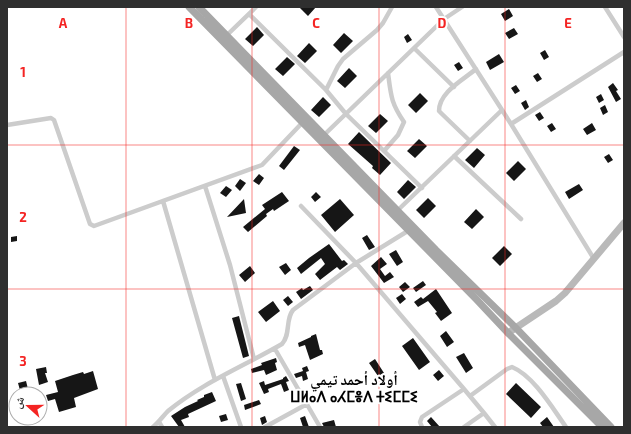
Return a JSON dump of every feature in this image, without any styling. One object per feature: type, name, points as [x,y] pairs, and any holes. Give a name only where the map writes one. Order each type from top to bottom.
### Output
[{"type":"main road","points":[[189,7],[302,123],[516,327],[611,427]]},
{"type":"main road","points":[[199,7],[398,210],[411,228],[476,299],[602,427]]},
{"type":"street","points":[[227,35],[256,7]]},
{"type":"street","points":[[326,90],[343,59],[377,30],[383,23],[392,7]]},
{"type":"street","points":[[436,7],[511,124],[594,259]]},
{"type":"street","points":[[324,135],[444,19],[462,7]]},
{"type":"street","points":[[605,7],[624,37]]},
{"type":"street","points":[[248,14],[326,90],[346,114],[422,188]]},
{"type":"street","points":[[414,48],[454,87]]},
{"type":"street","points":[[511,124],[624,52]]},
{"type":"street","points":[[470,141],[439,111],[439,106],[442,98],[476,69]]},
{"type":"street","points":[[384,151],[398,135],[404,122],[395,110],[391,99],[388,73]]},
{"type":"street","points":[[398,210],[502,110]]},
{"type":"street","points":[[7,124],[51,118],[54,120],[90,224],[92,226],[104,223],[262,165],[302,123]]},
{"type":"street","points":[[454,156],[521,219]]},
{"type":"street","points":[[205,186],[230,265],[254,359]]},
{"type":"street","points":[[163,201],[215,380]]},
{"type":"street","points":[[301,206],[356,263],[495,427]]},
{"type":"street","points":[[508,333],[565,293],[624,223]]},
{"type":"street","points":[[153,427],[167,412],[182,401],[215,380],[274,349],[285,341],[287,336],[288,319],[293,310],[356,263],[411,228]]},
{"type":"street","points":[[274,349],[320,427]]},
{"type":"street","points":[[470,396],[512,367],[524,374],[535,386],[566,427]]},
{"type":"street","points":[[223,376],[241,427]]},
{"type":"street","points":[[422,427],[420,422],[422,417],[464,389]]},
{"type":"street","points":[[265,427],[307,404]]},
{"type":"street","points":[[464,427],[484,413]]},
{"type":"street","points":[[159,422],[162,427]]},
{"type":"building","points":[[299,7],[316,7],[308,16]]},
{"type":"building","points":[[509,9],[513,16],[505,21],[501,14]]},
{"type":"building","points":[[257,27],[264,35],[253,46],[245,39]]},
{"type":"building","points":[[514,28],[518,34],[509,39],[505,33]]},
{"type":"building","points":[[344,33],[353,41],[341,53],[333,45]]},
{"type":"building","points":[[408,34],[412,40],[407,43],[404,37]]},
{"type":"building","points":[[309,43],[317,51],[305,63],[297,56]]},
{"type":"building","points":[[545,50],[549,57],[544,60],[540,53]]},
{"type":"building","points":[[499,54],[504,62],[490,70],[486,62]]},
{"type":"building","points":[[287,57],[295,64],[283,76],[275,69]]},
{"type":"building","points":[[459,62],[463,68],[458,71],[454,65]]},
{"type":"building","points":[[349,68],[357,76],[345,88],[337,81]]},
{"type":"building","points":[[538,73],[542,79],[537,82],[533,76]]},
{"type":"building","points":[[613,83],[618,90],[616,91],[621,99],[616,102],[608,87]]},
{"type":"building","points":[[516,85],[520,91],[515,94],[511,88]]},
{"type":"building","points":[[420,93],[428,101],[416,113],[408,105]]},
{"type":"building","points":[[601,94],[604,100],[599,103],[596,97]]},
{"type":"building","points":[[323,97],[331,105],[319,117],[311,110]]},
{"type":"building","points":[[526,100],[529,107],[525,110],[521,103]]},
{"type":"building","points":[[605,105],[608,112],[603,115],[600,108]]},
{"type":"building","points":[[540,112],[544,118],[539,121],[535,115]]},
{"type":"building","points":[[380,114],[388,121],[376,133],[368,126]]},
{"type":"building","points":[[552,123],[556,129],[551,132],[547,126]]},
{"type":"building","points":[[592,123],[596,130],[587,135],[583,129]]},
{"type":"building","points":[[359,132],[391,163],[380,175],[372,168],[373,166],[348,144]]},
{"type":"building","points":[[419,139],[427,146],[415,158],[407,151]]},
{"type":"building","points":[[294,146],[300,150],[284,170],[279,166]]},
{"type":"building","points":[[477,148],[485,155],[474,168],[465,160]]},
{"type":"building","points":[[609,154],[613,160],[608,163],[604,157]]},
{"type":"building","points":[[518,161],[526,169],[514,181],[506,173]]},
{"type":"building","points":[[259,174],[264,178],[259,185],[253,181]]},
{"type":"building","points":[[240,179],[246,183],[240,191],[235,186]]},
{"type":"building","points":[[408,180],[416,187],[404,199],[397,192]]},
{"type":"building","points":[[579,184],[583,190],[569,199],[565,192]]},
{"type":"building","points":[[226,186],[232,190],[226,197],[220,193]]},
{"type":"building","points":[[282,192],[289,201],[274,211],[273,209],[266,214],[267,216],[248,232],[243,227],[265,209],[262,205]]},
{"type":"building","points":[[316,192],[321,197],[315,202],[311,197]]},
{"type":"building","points":[[428,198],[436,206],[424,218],[416,210]]},
{"type":"building","points":[[244,199],[246,213],[227,217]]},
{"type":"building","points":[[340,199],[354,215],[335,232],[321,215]]},
{"type":"building","points":[[476,209],[484,217],[472,229],[464,222]]},
{"type":"building","points":[[367,235],[375,247],[369,250],[362,238]]},
{"type":"building","points":[[17,236],[17,241],[11,242],[11,237]]},
{"type":"building","points":[[329,244],[342,261],[344,260],[348,264],[340,270],[337,267],[320,280],[315,274],[325,264],[321,258],[301,274],[297,268]]},
{"type":"building","points":[[504,246],[512,254],[500,266],[492,258]]},
{"type":"building","points":[[396,250],[403,262],[397,266],[389,254]]},
{"type":"building","points":[[381,257],[387,264],[380,269],[385,276],[390,272],[394,277],[384,283],[371,266]]},
{"type":"building","points":[[286,263],[291,270],[285,275],[279,267]]},
{"type":"building","points":[[250,266],[255,273],[245,282],[239,275]]},
{"type":"building","points":[[423,281],[426,285],[416,292],[413,288]]},
{"type":"building","points":[[405,282],[410,287],[403,292],[399,287]]},
{"type":"building","points":[[310,286],[313,290],[301,299],[296,292],[302,288],[303,290]]},
{"type":"building","points":[[436,289],[452,313],[441,321],[435,313],[437,312],[428,301],[418,307],[414,302],[421,297],[423,299]]},
{"type":"building","points":[[402,294],[406,299],[400,304],[396,298]]},
{"type":"building","points":[[288,296],[293,302],[288,306],[283,300]]},
{"type":"building","points":[[273,301],[280,311],[266,322],[258,312]]},
{"type":"building","points":[[239,316],[249,356],[243,358],[232,318]]},
{"type":"building","points":[[446,331],[454,342],[447,347],[440,336]]},
{"type":"building","points":[[316,334],[320,350],[322,350],[323,354],[310,360],[305,345],[299,347],[298,343]]},
{"type":"building","points":[[413,338],[430,362],[419,370],[402,346]]},
{"type":"building","points":[[464,353],[473,368],[466,373],[456,357]]},
{"type":"building","points":[[276,358],[277,362],[275,363],[277,370],[266,375],[264,370],[252,373],[251,369],[262,365],[261,363]]},
{"type":"building","points":[[375,359],[384,373],[378,376],[369,363]]},
{"type":"building","points":[[307,366],[309,371],[306,372],[308,379],[303,381],[302,376],[296,378],[294,374],[303,371],[302,368]]},
{"type":"building","points":[[46,367],[47,373],[45,373],[48,382],[39,385],[36,369]]},
{"type":"building","points":[[439,370],[444,376],[438,381],[433,375]]},
{"type":"building","points":[[93,371],[98,389],[74,398],[76,407],[59,412],[55,399],[48,401],[48,394],[58,392],[55,381],[83,372],[84,374]]},
{"type":"building","points":[[286,376],[289,381],[286,382],[289,390],[284,392],[281,384],[268,389],[269,392],[264,394],[259,383],[264,381],[265,385],[283,379]]},
{"type":"building","points":[[26,381],[27,386],[19,386],[18,383]]},
{"type":"building","points":[[241,383],[246,399],[241,401],[236,384]]},
{"type":"building","points":[[516,383],[541,407],[531,418],[506,394]]},
{"type":"building","points":[[212,392],[216,401],[188,414],[189,417],[181,420],[185,427],[179,427],[171,416],[198,401],[197,400],[204,397],[204,395]]},
{"type":"building","points":[[259,400],[261,404],[245,410],[244,405]]},
{"type":"building","points":[[226,414],[228,420],[221,422],[219,416]]},
{"type":"building","points":[[265,416],[267,422],[262,425],[260,418]]},
{"type":"building","points":[[305,416],[309,427],[303,427],[300,418]]},
{"type":"building","points":[[431,417],[440,427],[432,427],[427,421]]},
{"type":"building","points":[[547,417],[554,427],[543,427],[540,423]]},
{"type":"building","points":[[334,420],[336,427],[324,427],[322,423]]},
{"type":"district","name":"أولاد أحمد تيمي ⵡⵍⴰⴷ ⴰⵃⵎⴻⴷ ⵜⵉⵎⵎⵉ","points":[[354,388]]}]
